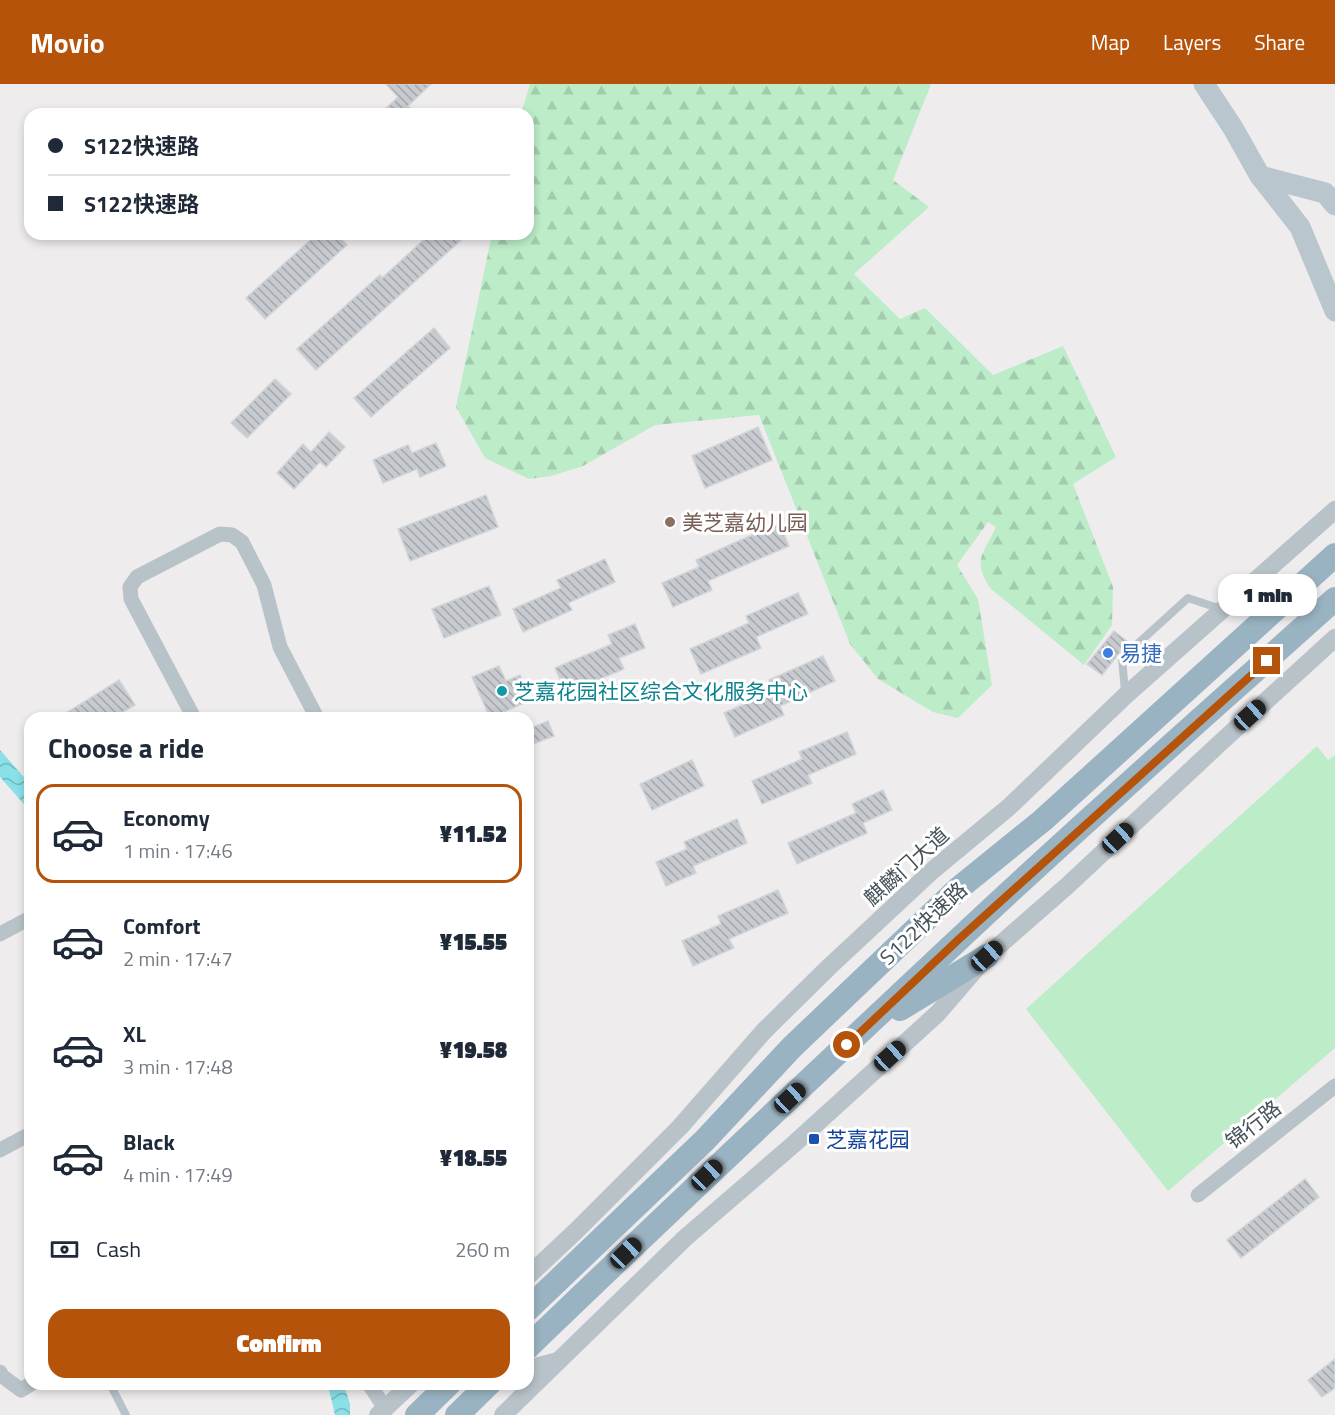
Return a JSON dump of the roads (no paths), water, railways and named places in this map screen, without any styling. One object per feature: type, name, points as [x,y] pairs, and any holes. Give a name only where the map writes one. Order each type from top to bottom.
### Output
[{"type":"highway","name":"S122快速路","points":[[534,1304],[705,1140],[792,1047],[959,888],[1043,820],[1335,555]]},
{"type":"highway","name":"S122快速路","points":[[534,1341],[723,1159],[968,931],[1335,599]]},
{"type":"highway","points":[[860,1033],[987,956]]},
{"type":"highway","points":[[417,1415],[442,1390]]},
{"type":"highway","points":[[457,1415],[483,1390]]},
{"type":"main road","points":[[1204,84],[1233,128],[1260,176],[1300,227],[1335,311]]},
{"type":"main road","points":[[1260,176],[1325,193],[1335,205]]},
{"type":"street","name":"麒麟门大道","points":[[534,1270],[680,1127],[764,1031],[830,967],[933,870],[1009,807],[1125,696],[1335,510]]},
{"type":"street","points":[[191,712],[132,599],[130,587],[137,577],[220,534],[232,535],[242,542],[264,585],[280,646],[314,712]]},
{"type":"street","points":[[534,1386],[685,1238],[795,1143],[938,1013],[987,956],[1067,886],[1335,638]]},
{"type":"street","points":[[0,934],[24,921]]},
{"type":"street","name":"锦行路","points":[[1198,1195],[1335,1086]]},
{"type":"street","points":[[0,1149],[24,1137]]},
{"type":"street","points":[[534,1367],[561,1360]]},
{"type":"street","points":[[0,1372],[21,1390],[24,1388]]},
{"type":"street","points":[[372,1390],[381,1412],[405,1390]]},
{"type":"street","points":[[460,1390],[477,1411],[477,1415]]},
{"type":"street","points":[[503,1415],[529,1390]]},
{"type":"lane","points":[[1125,696],[1122,658],[1188,598],[1222,609]]},
{"type":"lane","points":[[113,1390],[126,1415]]},
{"type":"water","points":[[0,750],[24,777],[24,804],[0,777]]},
{"type":"water","points":[[329,1390],[346,1390],[350,1404],[350,1415],[335,1415]]},
{"type":"place","name":"美芝嘉幼儿园","points":[[670,522]]},
{"type":"place","name":"易捷","points":[[1108,653]]},
{"type":"place","name":"芝嘉花园社区综合文化服务中心","points":[[502,691]]},
{"type":"place","name":"芝嘉花园","points":[[814,1139]]}]
